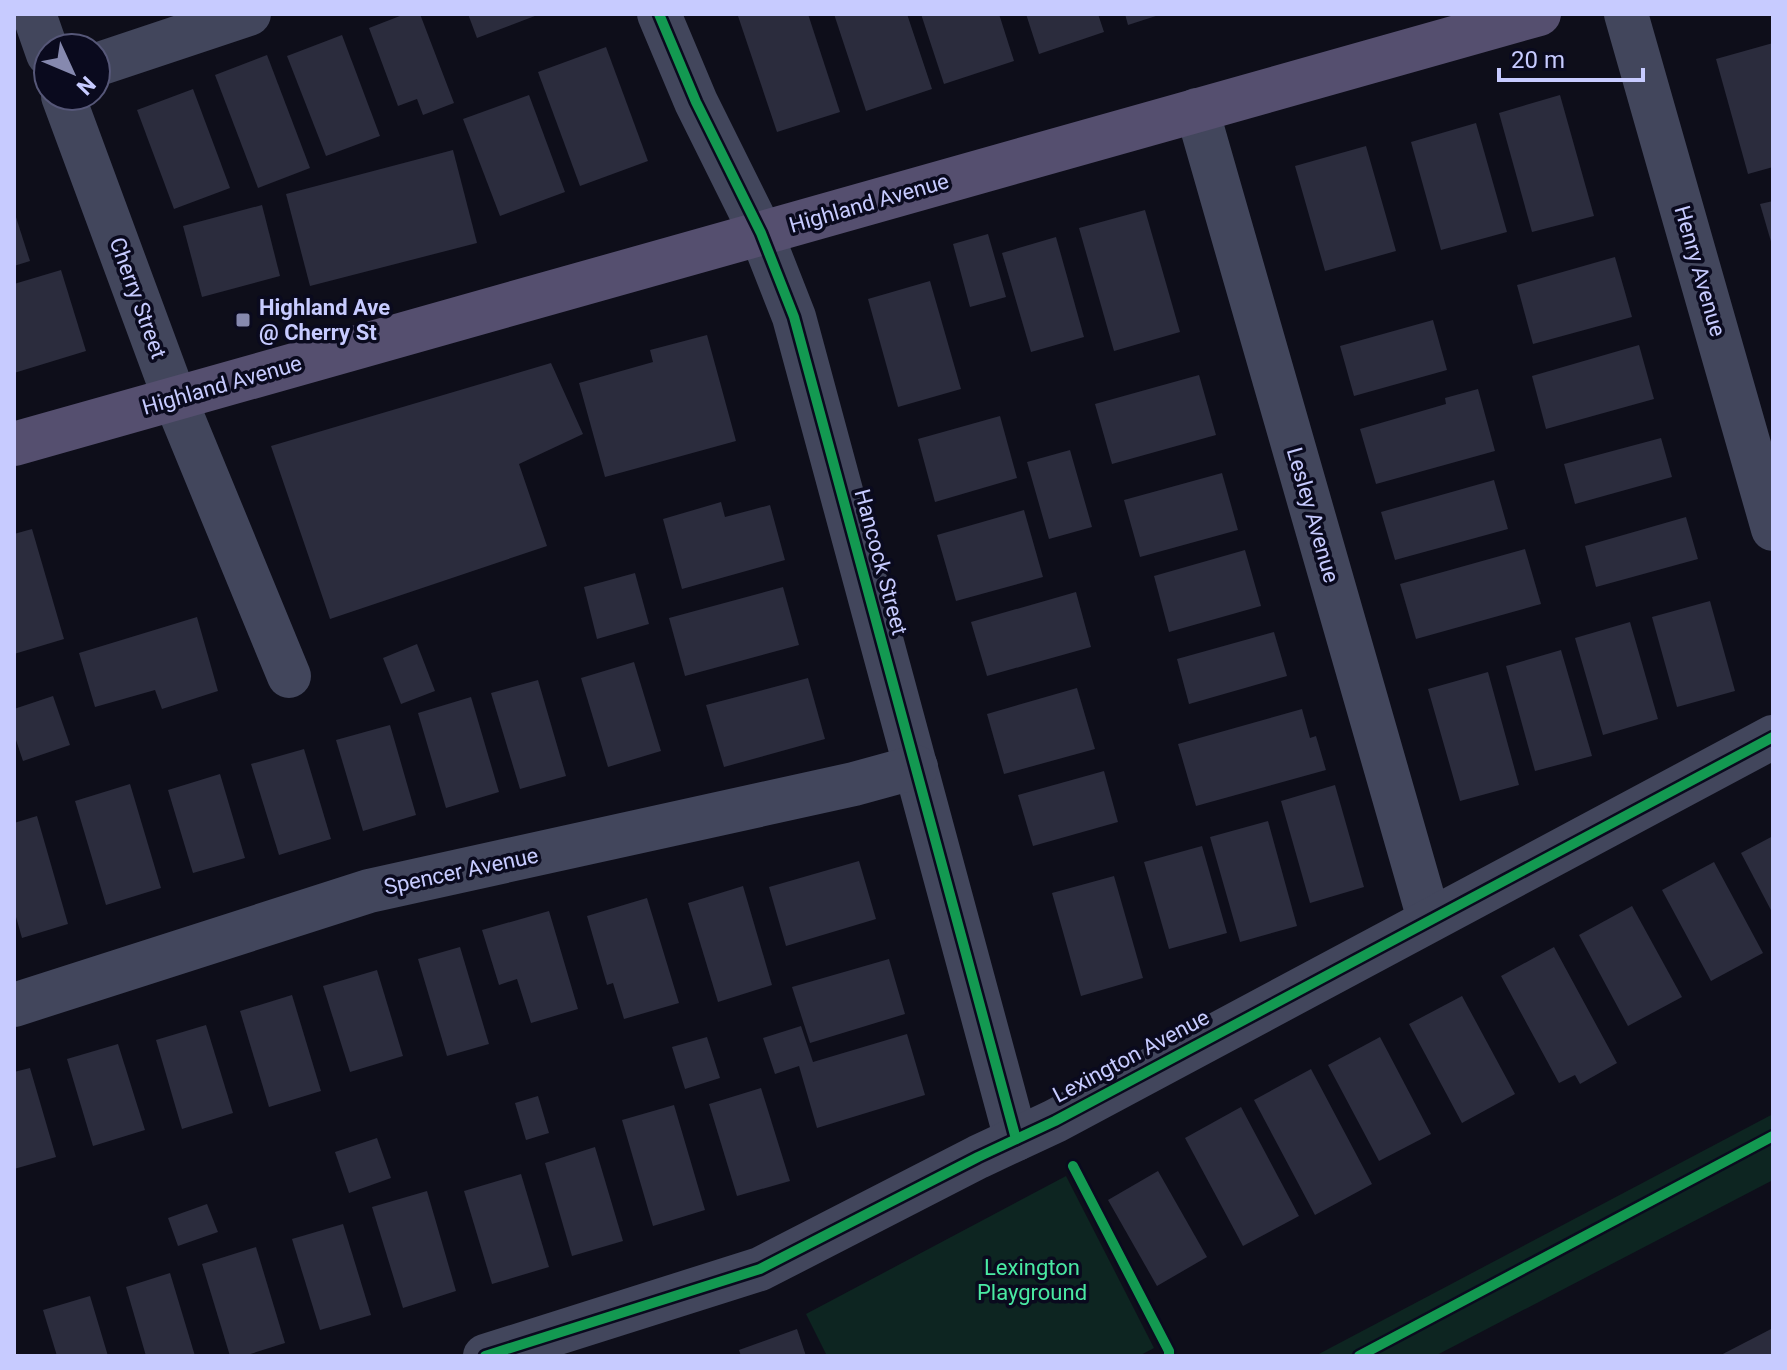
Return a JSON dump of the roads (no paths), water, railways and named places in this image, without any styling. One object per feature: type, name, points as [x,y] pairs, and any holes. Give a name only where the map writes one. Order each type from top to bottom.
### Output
[{"type":"main road","name":"Highland Avenue","points":[[14,444],[1539,14]]},
{"type":"street","points":[[112,60],[249,14]]},
{"type":"street","name":"Hancock Street","points":[[659,14],[696,102],[761,233],[794,317],[1016,1139]]},
{"type":"street","name":"Henry Avenue","points":[[1626,14],[1773,529]]},
{"type":"street","name":"Lesley Avenue","points":[[1197,110],[1429,919]]},
{"type":"street","name":"Cherry Street","points":[[69,112],[175,399],[289,676]]},
{"type":"street","name":"Lexington Avenue","points":[[485,1356],[760,1269],[1055,1121],[1773,737]]},
{"type":"street","name":"Spencer Avenue","points":[[14,1005],[369,891],[854,784],[916,767]]},
{"type":"place","name":"Highland Ave @ Cherry St","points":[[243,320]]},
{"type":"park label","name":"Lexington Playground","points":[[1032,1280]]}]
